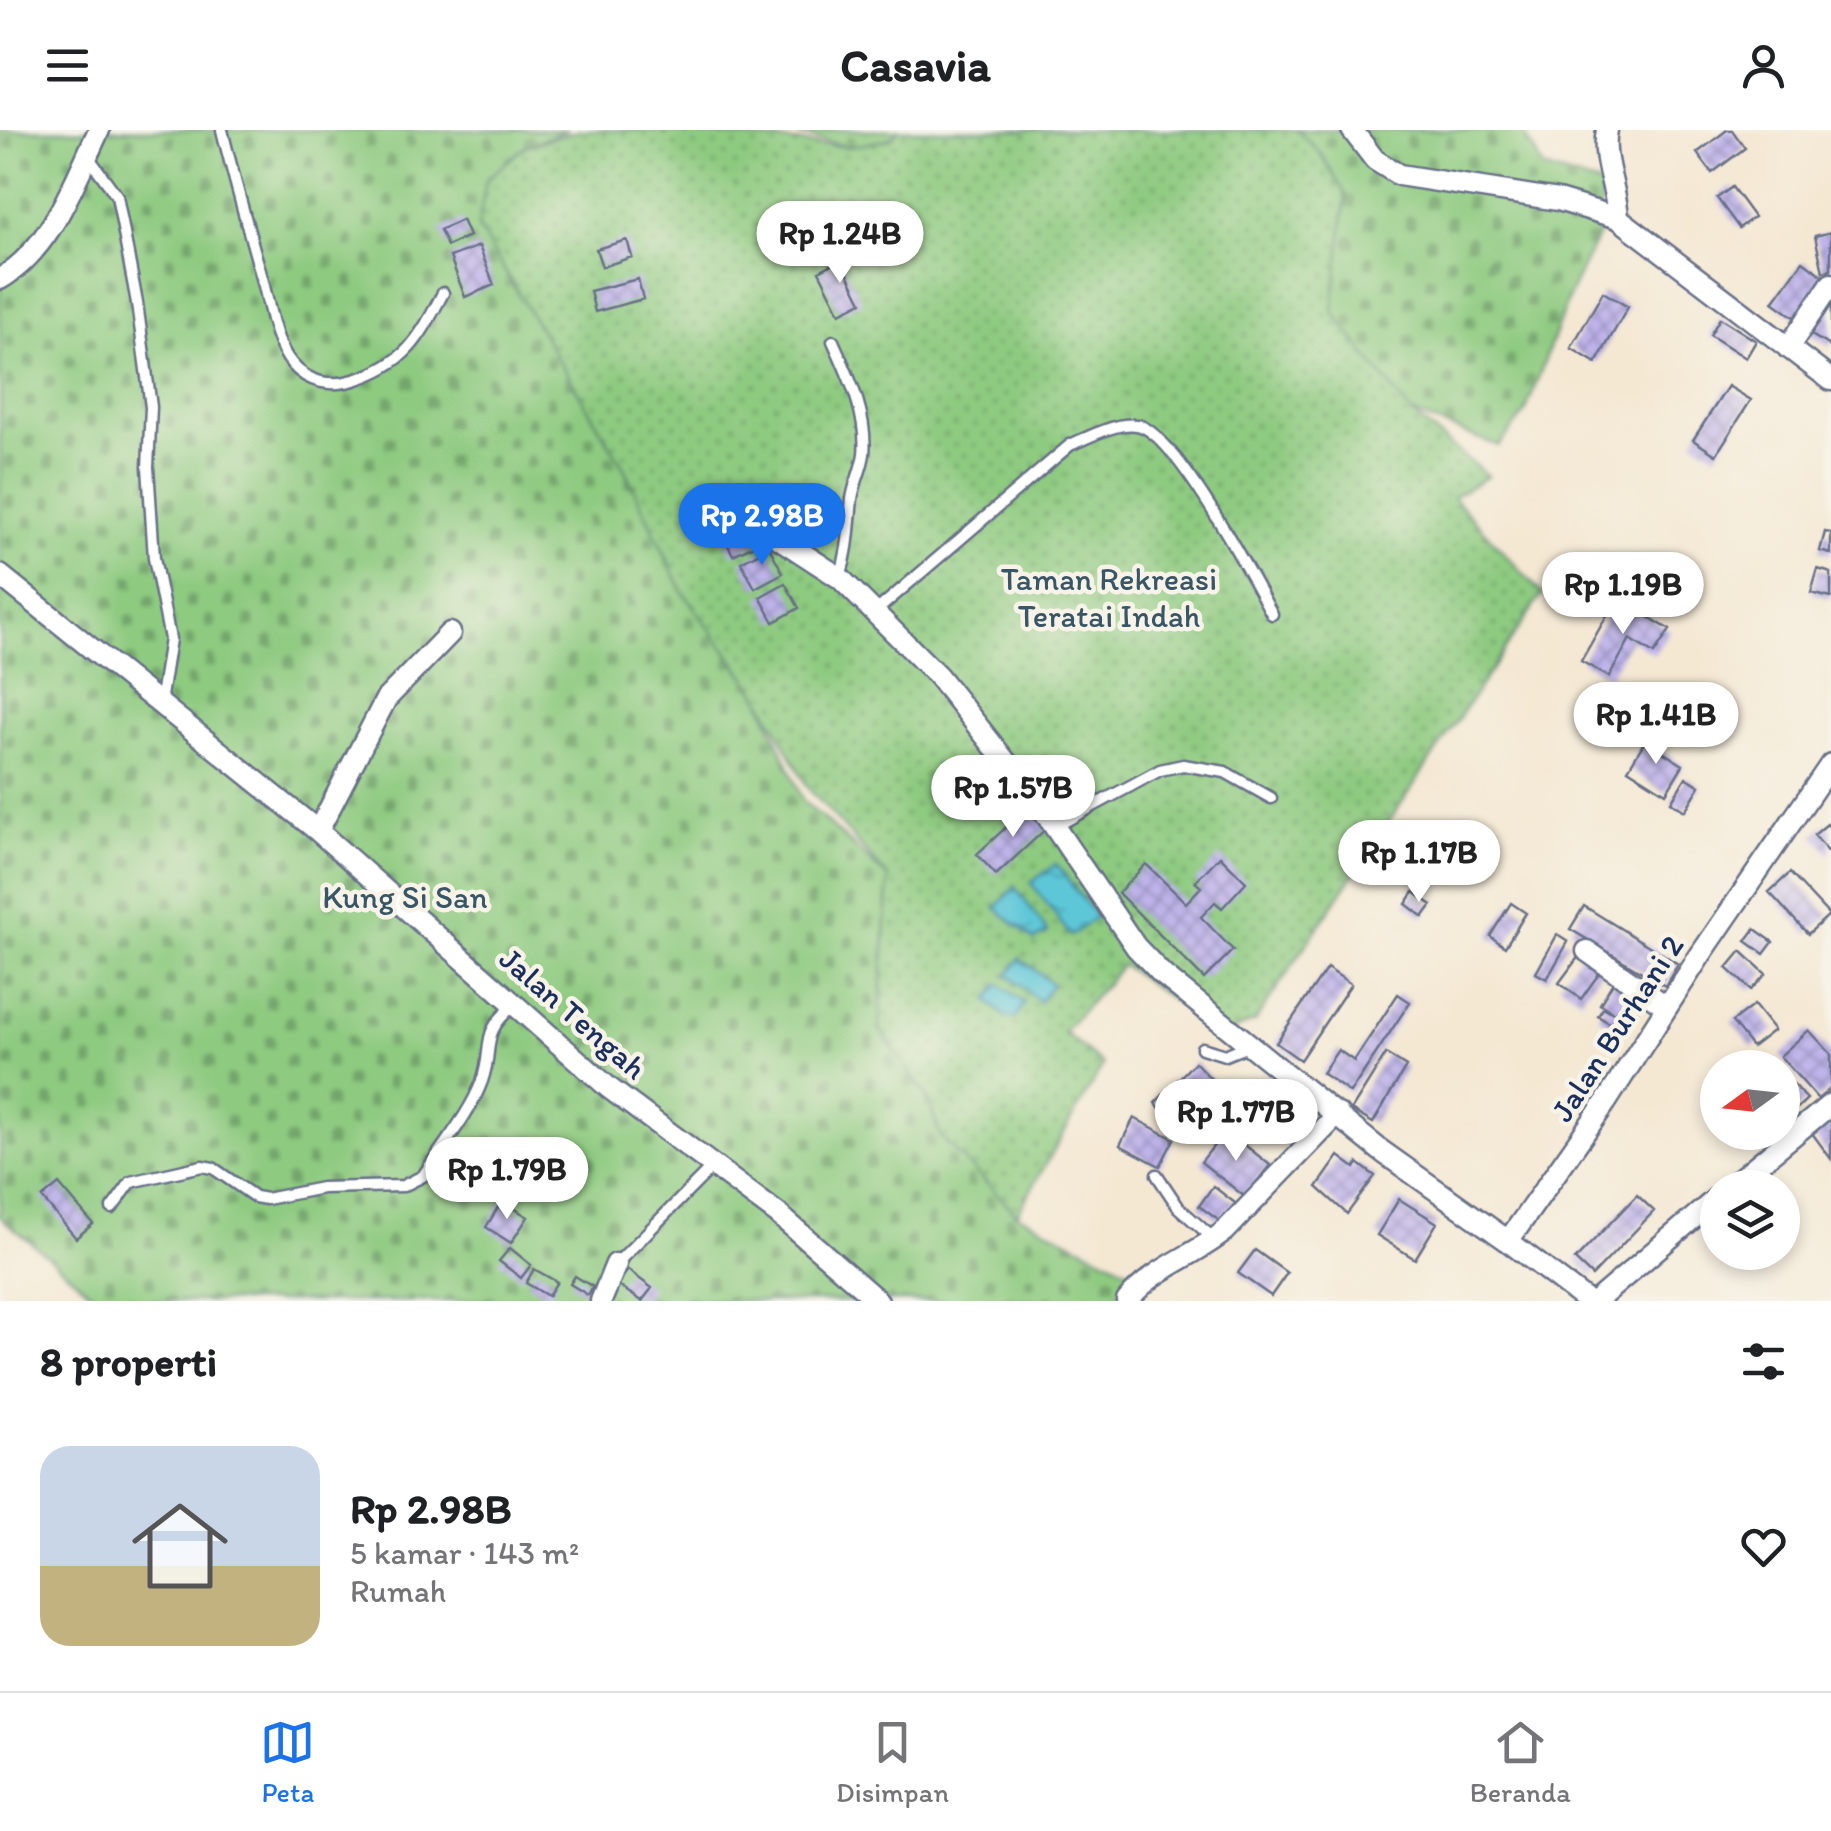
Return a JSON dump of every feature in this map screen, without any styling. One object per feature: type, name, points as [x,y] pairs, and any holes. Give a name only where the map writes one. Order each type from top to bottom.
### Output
[{"type":"street","points":[[0,279],[24,263],[39,245],[100,130]]},
{"type":"street","points":[[1352,130],[1376,160],[1399,175],[1558,200],[1618,218],[1831,380]]},
{"type":"street","points":[[1608,130],[1607,159],[1616,186],[1618,218]]},
{"type":"street","points":[[1788,348],[1831,284]]},
{"type":"street","points":[[774,536],[840,578],[938,676],[1056,826],[1136,948],[1162,974],[1380,1150],[1587,1301]]},
{"type":"street","name":"Jalan Tengah","points":[[0,575],[318,831],[609,1088],[778,1214],[878,1301]]},
{"type":"street","points":[[318,831],[386,699],[450,633]]},
{"type":"street","name":"Jalan Burhani 2","points":[[1508,1242],[1831,764]]},
{"type":"street","points":[[1587,951],[1667,1007]]},
{"type":"street","points":[[1750,1170],[1831,1104]]},
{"type":"street","points":[[1126,1301],[1150,1276],[1215,1240],[1338,1114]]},
{"type":"street","points":[[1596,1301],[1700,1212]]},
{"type":"street","points":[[602,1301],[616,1264]]},
{"type":"lane","points":[[222,130],[286,356],[310,378],[327,384],[374,374],[402,357],[418,340],[443,293]]},
{"type":"lane","points":[[87,155],[116,196],[137,303],[151,407],[148,466],[154,558],[170,639],[160,704]]},
{"type":"lane","points":[[833,341],[854,389],[864,452],[852,496],[848,553],[840,578]]},
{"type":"lane","points":[[874,612],[1070,445],[1130,424],[1154,433],[1187,475],[1238,549],[1272,614]]},
{"type":"lane","points":[[1056,826],[1160,770],[1183,765],[1225,772],[1271,798]]},
{"type":"lane","points":[[112,1208],[131,1182],[190,1166],[213,1168],[244,1192],[266,1199],[322,1188],[390,1187],[415,1181],[423,1176],[472,1099],[482,1080],[493,1023],[514,1004]]},
{"type":"lane","points":[[1202,1048],[1225,1056],[1251,1045]]},
{"type":"lane","points":[[616,1264],[714,1166]]},
{"type":"lane","points":[[1157,1175],[1179,1208],[1215,1240]]},
{"type":"green space","name":"Kung Si San","points":[[0,130],[567,130],[525,146],[478,227],[623,466],[683,592],[758,694],[803,801],[889,878],[879,1028],[929,1100],[940,1136],[1017,1214],[1137,1274],[1111,1301],[102,1301],[0,1217]]},
{"type":"green space","name":"Taman Rekreasi Teratai Indah","points":[[581,130],[660,130],[849,147],[891,139],[898,130],[1297,130],[1320,153],[1346,195],[1333,312],[1411,413],[1488,476],[1453,497],[1542,594],[1255,1021],[1224,1035],[1122,965],[1064,1032],[1103,1065],[1017,1214],[940,1136],[929,1100],[879,1028],[889,878],[808,788],[758,694],[683,592],[623,466],[478,227],[486,180],[525,146]]},
{"type":"green space","points":[[780,130],[898,130],[891,139],[849,147]]},
{"type":"green space","points":[[1297,130],[1523,130],[1543,168],[1602,186],[1598,235],[1570,293],[1525,413],[1499,446],[1411,413],[1332,312],[1346,195]]},
{"type":"water","points":[[1056,864],[1096,917],[1071,936],[1031,883]]},
{"type":"water","points":[[1015,887],[1048,932],[1034,940],[996,908]]},
{"type":"water","points":[[1020,958],[1052,984],[1040,1002],[1008,975]]},
{"type":"water","points":[[999,984],[1024,1003],[1015,1019],[1005,1016],[988,1001]]},
{"type":"building","points":[[1732,130],[1745,148],[1712,173],[1697,153]]},
{"type":"building","points":[[1732,187],[1754,217],[1739,228],[1717,198]]},
{"type":"building","points":[[462,220],[469,236],[447,246],[440,230]]},
{"type":"building","points":[[1831,232],[1831,270],[1823,272],[1815,236]]},
{"type":"building","points":[[627,240],[632,257],[602,267],[596,249]]},
{"type":"building","points":[[479,246],[494,285],[465,297],[450,257]]},
{"type":"building","points":[[841,260],[862,302],[840,313],[819,271]]},
{"type":"building","points":[[1803,261],[1826,278],[1797,319],[1773,302]]},
{"type":"building","points":[[638,279],[643,299],[595,312],[590,291]]},
{"type":"building","points":[[1603,292],[1628,307],[1596,363],[1571,348]]},
{"type":"building","points":[[1831,299],[1831,347],[1810,334]]},
{"type":"building","points":[[1720,318],[1756,341],[1746,358],[1710,335]]},
{"type":"building","points":[[1728,386],[1751,400],[1716,455],[1693,440]]},
{"type":"building","points":[[752,513],[765,540],[733,555],[720,529]]},
{"type":"building","points":[[1825,532],[1831,533],[1831,554],[1820,551]]},
{"type":"building","points":[[769,547],[783,573],[755,588],[741,562]]},
{"type":"building","points":[[1818,569],[1831,573],[1831,598],[1811,593]]},
{"type":"building","points":[[785,583],[799,608],[774,622],[760,597]]},
{"type":"building","points":[[1617,598],[1670,630],[1654,654],[1630,639],[1609,677],[1581,661]]},
{"type":"building","points":[[1645,741],[1683,765],[1666,793],[1628,769]]},
{"type":"building","points":[[1686,777],[1700,786],[1685,811],[1671,802]]},
{"type":"building","points":[[1030,805],[1049,826],[996,875],[977,854]]},
{"type":"building","points":[[1827,824],[1831,829],[1831,855],[1814,835]]},
{"type":"building","points":[[1220,856],[1246,882],[1222,908],[1215,902],[1201,917],[1233,950],[1204,979],[1118,893],[1146,864],[1186,903],[1201,887],[1195,882]]},
{"type":"building","points":[[1790,873],[1829,915],[1808,934],[1769,892]]},
{"type":"building","points":[[1414,892],[1432,905],[1423,917],[1406,904]]},
{"type":"building","points":[[1511,903],[1526,913],[1505,947],[1490,936]]},
{"type":"building","points":[[1584,906],[1678,964],[1665,986],[1570,929]]},
{"type":"building","points":[[1755,929],[1773,942],[1764,954],[1746,941]]},
{"type":"building","points":[[1557,935],[1568,942],[1547,979],[1536,973]]},
{"type":"building","points":[[1741,951],[1766,974],[1751,990],[1727,968]]},
{"type":"building","points":[[1582,952],[1603,968],[1581,999],[1559,983]]},
{"type":"building","points":[[1327,968],[1351,984],[1300,1060],[1276,1043]]},
{"type":"building","points":[[1615,979],[1644,997],[1625,1033],[1598,1016],[1603,1008],[1614,1013],[1600,1004]]},
{"type":"building","points":[[1398,994],[1410,1002],[1350,1093],[1322,1073],[1338,1050],[1354,1061]]},
{"type":"building","points":[[1754,1005],[1774,1030],[1752,1047],[1732,1022]]},
{"type":"building","points":[[1809,1030],[1831,1054],[1831,1088],[1818,1099],[1800,1079],[1800,1050],[1787,1050]]},
{"type":"building","points":[[1386,1054],[1406,1067],[1373,1123],[1351,1110]]},
{"type":"building","points":[[1195,1062],[1215,1083],[1176,1124],[1155,1103]]},
{"type":"building","points":[[1134,1118],[1174,1139],[1160,1166],[1120,1145]]},
{"type":"building","points":[[1831,1118],[1831,1159],[1812,1133]]},
{"type":"building","points":[[1226,1130],[1270,1165],[1245,1197],[1201,1162]]},
{"type":"building","points":[[1339,1156],[1355,1168],[1358,1163],[1375,1176],[1347,1214],[1317,1187]]},
{"type":"building","points":[[59,1184],[93,1224],[76,1238],[42,1198]]},
{"type":"building","points":[[1213,1186],[1235,1203],[1221,1222],[1199,1206]]},
{"type":"building","points":[[1637,1195],[1654,1211],[1592,1276],[1575,1260]]},
{"type":"building","points":[[1399,1199],[1437,1223],[1415,1259],[1377,1235]]},
{"type":"building","points":[[502,1201],[528,1217],[511,1243],[486,1227]]},
{"type":"building","points":[[510,1248],[531,1265],[521,1278],[499,1261]]},
{"type":"building","points":[[1255,1250],[1287,1273],[1271,1296],[1238,1273]]},
{"type":"building","points":[[534,1269],[557,1282],[548,1296],[526,1283]]},
{"type":"building","points":[[628,1270],[652,1288],[642,1301],[617,1285]]},
{"type":"building","points":[[575,1276],[593,1287],[588,1295],[570,1284]]}]
